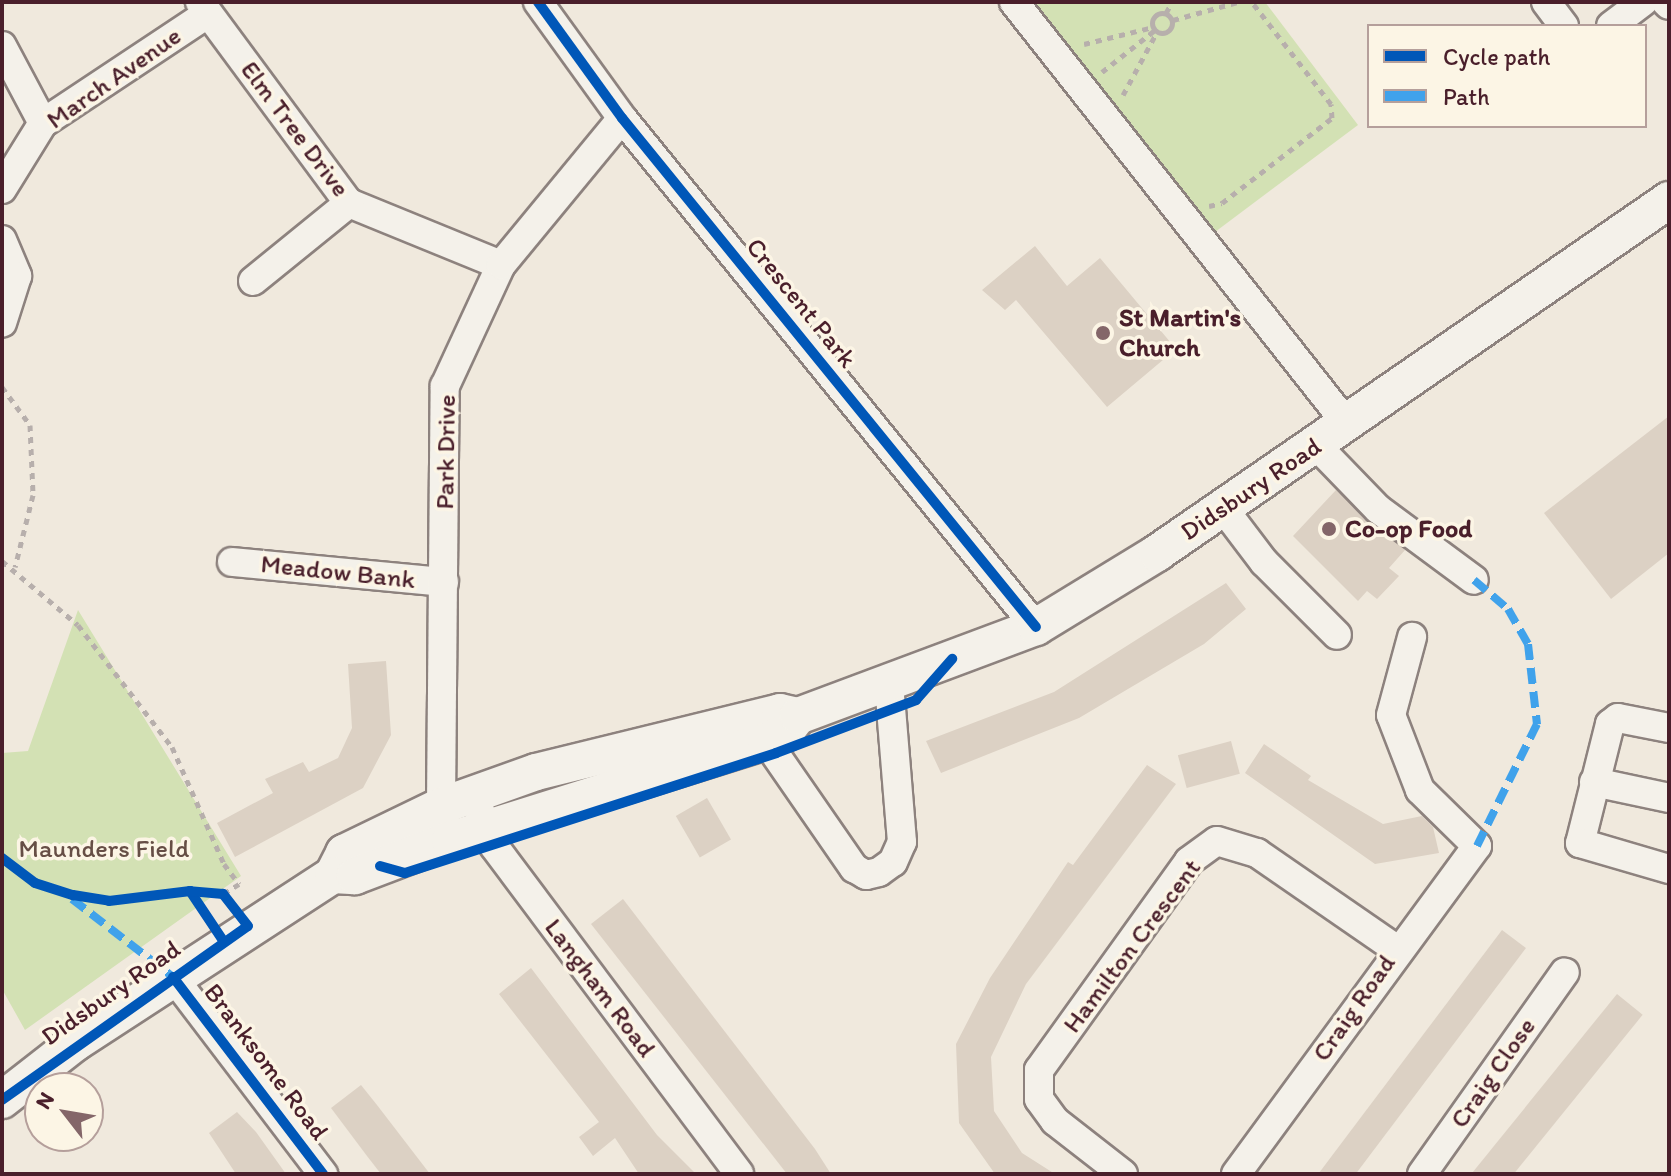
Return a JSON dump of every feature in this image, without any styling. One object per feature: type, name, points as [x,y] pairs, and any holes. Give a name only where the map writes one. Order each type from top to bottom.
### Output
[{"type":"main road","name":"Didsbury Road","points":[[446,823],[474,794],[536,772],[780,712],[798,716],[1036,627],[1223,508],[1669,200]]},
{"type":"main road","name":"Didsbury Road","points":[[2,1100],[248,926],[333,875],[344,853],[446,823],[486,829],[766,741],[785,733],[798,716]]},
{"type":"street","name":"Crescent Park","points":[[538,2],[622,118],[1036,627]]},
{"type":"street","points":[[1014,2],[1347,424]]},
{"type":"street","points":[[1546,2],[1562,24]]},
{"type":"street","points":[[1614,24],[1643,2]]},
{"type":"street","name":"March Avenue","points":[[2,189],[43,123],[204,8]]},
{"type":"street","name":"Elm Tree Drive","points":[[204,8],[349,203],[501,265]]},
{"type":"street","points":[[2,46],[43,123]]},
{"type":"street","name":"Park Drive","points":[[446,823],[445,386],[501,265],[622,118]]},
{"type":"street","points":[[253,281],[349,203]]},
{"type":"street","points":[[2,240],[17,276],[2,323]]},
{"type":"street","points":[[1316,445],[1378,509],[1474,580]]},
{"type":"street","points":[[1223,508],[1264,562],[1337,635]]},
{"type":"street","name":"Meadow Bank","points":[[232,562],[444,582]]},
{"type":"street","name":"Craig Road","points":[[1236,1174],[1396,949],[1477,846],[1420,790],[1391,715],[1412,637]]},
{"type":"street","points":[[766,741],[854,868],[866,875],[879,872],[893,862],[902,842],[889,683]]},
{"type":"street","points":[[1669,728],[1618,718],[1610,724],[1580,843],[1669,869]]},
{"type":"street","points":[[1594,782],[1669,798]]},
{"type":"street","name":"Langham Road","points":[[474,794],[486,829],[739,1174]]},
{"type":"street","name":"Hamilton Crescent","points":[[1123,1174],[1055,1121],[1039,1099],[1039,1070],[1189,861],[1217,841],[1257,853],[1396,949]]},
{"type":"street","name":"Craig Close","points":[[1422,1174],[1565,972]]},
{"type":"street","name":"Branksome Road","points":[[173,977],[323,1174]]},
{"type":"path","points":[[1123,95],[1155,30],[1154,17],[1166,13],[1172,2]]},
{"type":"path","points":[[1173,20],[1238,2]]},
{"type":"path","points":[[1204,201],[1218,206],[1332,118],[1331,104],[1252,2]]},
{"type":"path","points":[[1166,13],[1173,20]]},
{"type":"path","points":[[1084,44],[1155,30],[1168,32],[1173,20]]},
{"type":"path","points":[[1082,88],[1155,30]]},
{"type":"path","points":[[2,387],[30,425],[33,495],[15,567]]},
{"type":"path","points":[[2,561],[15,567],[78,625],[172,747],[239,884],[218,894],[248,926]]},
{"type":"green space","points":[[1031,2],[1265,2],[1358,125],[1211,235]]},
{"type":"green space","name":"Maunders Field","points":[[78,610],[241,876],[25,1030],[2,989],[2,753],[28,751]]},
{"type":"building","name":"St Martin's Church","points":[[1035,246],[1067,286],[1100,258],[1176,349],[1107,407],[1016,300],[1005,310],[982,290]]},
{"type":"building","points":[[1669,416],[1669,553],[1611,599],[1544,513]]},
{"type":"building","points":[[1336,490],[1405,550],[1389,568],[1399,576],[1377,599],[1367,591],[1358,601],[1293,536]]},
{"type":"building","points":[[1226,583],[1246,609],[1204,644],[1079,718],[941,773],[926,741],[1054,692]]},
{"type":"building","points":[[386,661],[391,735],[363,788],[235,857],[217,823],[273,793],[265,779],[303,762],[309,772],[338,758],[352,728],[348,664]]},
{"type":"building","points":[[1231,741],[1240,774],[1187,788],[1178,755]]},
{"type":"building","points":[[1264,744],[1311,776],[1308,780],[1383,824],[1422,816],[1433,827],[1439,853],[1375,864],[1245,773]]},
{"type":"building","points":[[1147,765],[1176,784],[1026,984],[991,1057],[994,1111],[1022,1153],[1055,1174],[995,1174],[959,1123],[956,1044],[990,978],[1068,862],[1073,865]]},
{"type":"building","points":[[707,798],[731,840],[700,858],[676,816]]},
{"type":"building","points":[[623,899],[831,1174],[787,1174],[591,924]]},
{"type":"building","points":[[1502,930],[1526,948],[1356,1174],[1318,1174]]},
{"type":"building","points":[[531,968],[657,1135],[696,1174],[639,1174],[615,1138],[593,1156],[579,1137],[599,1122],[499,994]]},
{"type":"building","points":[[1617,994],[1643,1015],[1514,1174],[1473,1172]]},
{"type":"building","points":[[361,1085],[430,1174],[381,1174],[367,1156],[331,1108]]},
{"type":"building","points":[[237,1112],[256,1132],[286,1174],[236,1174],[209,1133]]},
{"type":"marked path","points":[[1474,580],[1508,609],[1528,644],[1537,724],[1477,846]]},
{"type":"marked path","points":[[72,899],[173,977]]},
{"type":"cycle path","points":[[538,2],[622,118],[1036,627]]},
{"type":"cycle path","points":[[380,866],[405,873],[776,753],[916,700],[952,659]]},
{"type":"cycle path","points":[[2,858],[35,883],[73,895],[109,901],[190,891],[224,942]]},
{"type":"cycle path","points":[[2,1100],[248,926],[223,894],[190,891]]},
{"type":"cycle path","points":[[173,977],[323,1174]]},
{"type":"place","name":"St Martin's Church","points":[[1103,333]]},
{"type":"place","name":"Co-op Food","points":[[1329,529]]}]
